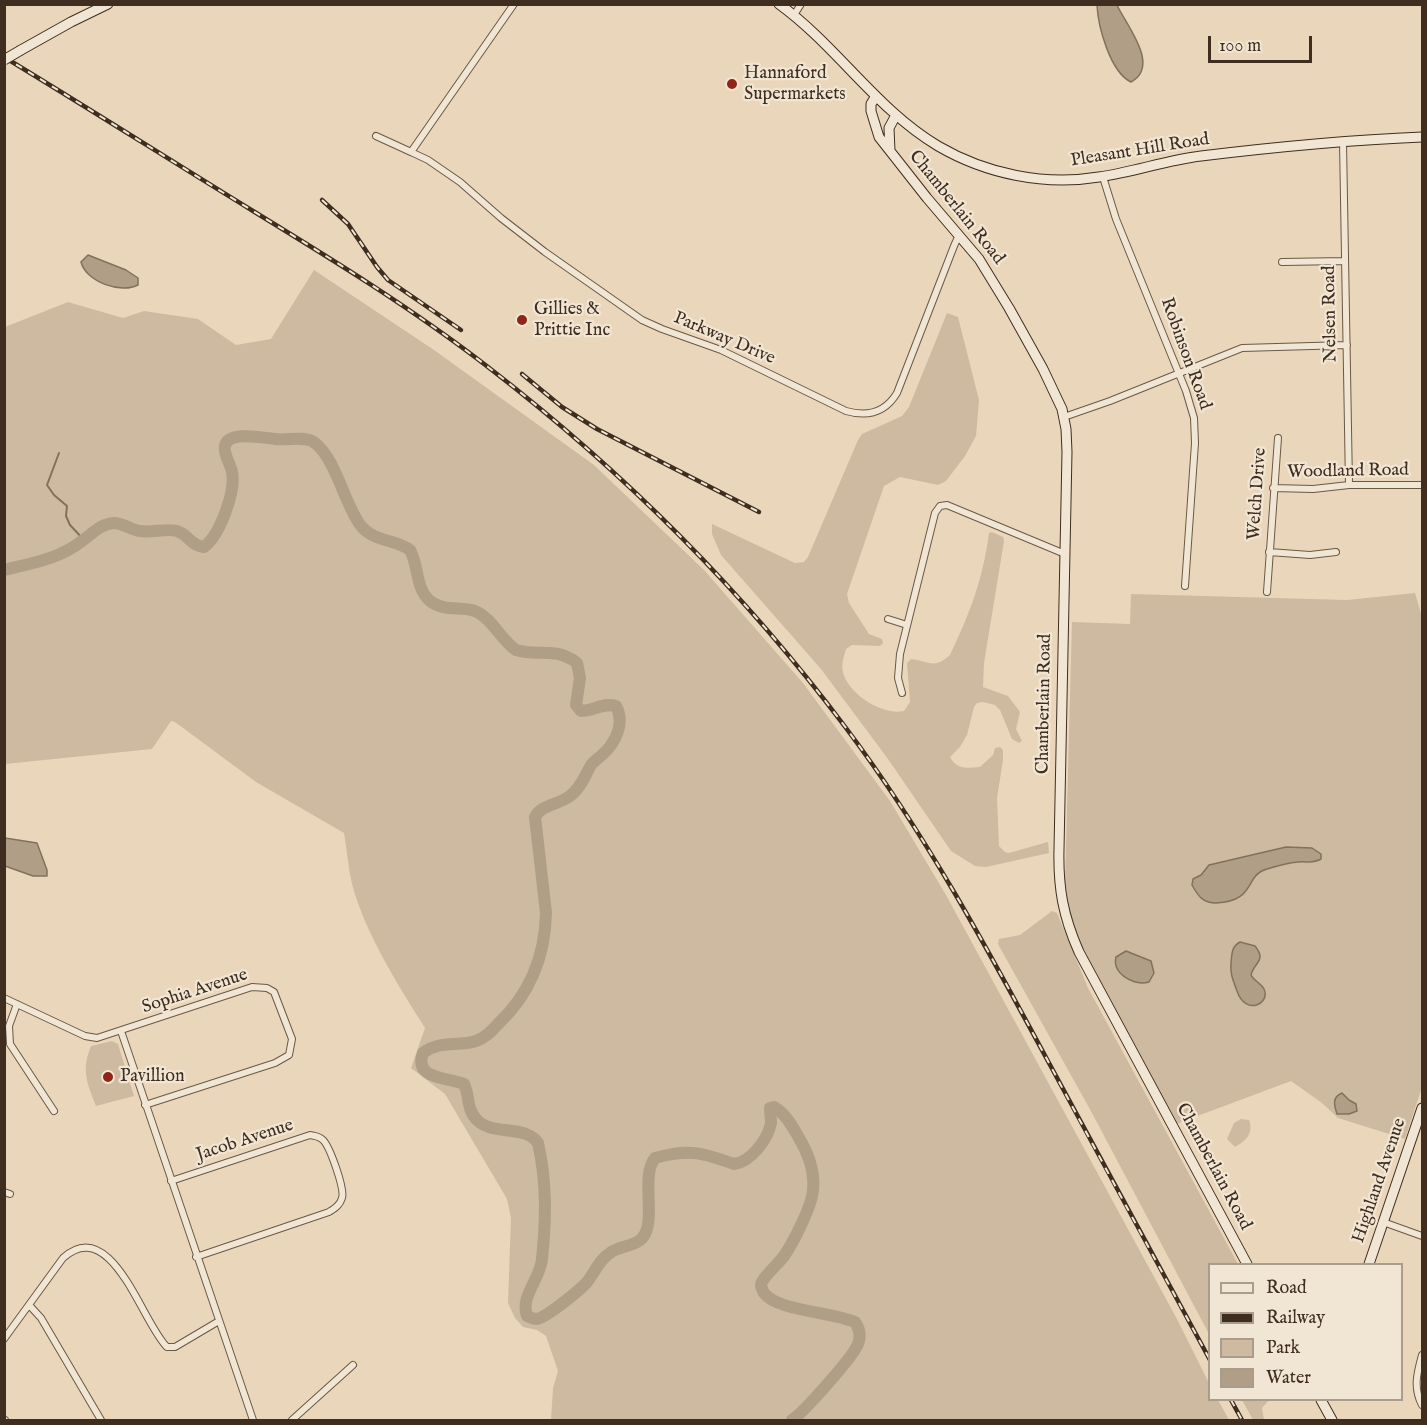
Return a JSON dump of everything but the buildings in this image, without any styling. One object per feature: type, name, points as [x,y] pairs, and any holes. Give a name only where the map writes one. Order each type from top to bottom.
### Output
[{"type":"street","points":[[4,60],[108,4]]},
{"type":"street","points":[[411,152],[514,4]]},
{"type":"street","name":"Pleasant Hill Road","points":[[779,4],[794,15],[896,115],[943,149],[987,168],[1014,175],[1046,179],[1102,177],[1198,157],[1343,142],[1422,137]]},
{"type":"street","points":[[794,15],[801,4]]},
{"type":"street","name":"Chamberlain Road","points":[[876,96],[871,107],[872,118],[879,137],[979,259],[1051,385],[1064,417],[1067,452],[1059,849],[1059,888],[1064,913],[1079,952],[1246,1263]]},
{"type":"street","name":"Chamberlain Road","points":[[891,153],[889,128],[896,115]]},
{"type":"street","name":"Parkway Drive","points":[[375,136],[411,152],[455,178],[545,252],[642,320],[721,350],[830,403],[859,414],[873,413],[885,408],[897,393],[959,236]]},
{"type":"street","name":"Nelsen Road","points":[[1343,142],[1349,485]]},
{"type":"street","name":"Robinson Road","points":[[1102,177],[1116,219],[1190,404],[1195,431],[1185,586]]},
{"type":"street","points":[[1282,262],[1345,261]]},
{"type":"street","points":[[1064,417],[1242,348],[1347,345]]},
{"type":"street","name":"Welch Drive","points":[[1267,592],[1278,438]]},
{"type":"street","name":"Woodland Road","points":[[1274,488],[1320,489],[1349,485],[1422,485]]},
{"type":"street","points":[[902,693],[898,666],[935,513],[940,506],[951,507],[1065,554]]},
{"type":"street","name":"Welch Drive","points":[[1269,552],[1310,555],[1336,552]]},
{"type":"street","points":[[888,619],[907,625]]},
{"type":"street","name":"Sophia Avenue","points":[[121,1031],[258,987],[267,988],[273,992],[292,1040],[290,1055],[282,1060],[145,1105]]},
{"type":"street","points":[[4,998],[85,1036],[97,1038],[121,1031],[253,1420]]},
{"type":"street","points":[[17,1004],[9,1026],[10,1044],[54,1111]]},
{"type":"street","name":"Highland Avenue","points":[[1369,1263],[1422,1108]]},
{"type":"street","name":"Jacob Avenue","points":[[171,1181],[310,1135],[326,1143],[342,1186],[341,1200],[329,1212],[196,1257]]},
{"type":"street","points":[[1383,1222],[1422,1236]]},
{"type":"street","points":[[4,1339],[63,1258],[76,1248],[89,1247],[103,1253],[113,1262],[167,1347],[175,1347],[219,1321]]},
{"type":"street","points":[[30,1305],[41,1318],[101,1420]]},
{"type":"street","points":[[1422,1355],[1416,1385],[1422,1406]]},
{"type":"street","points":[[292,1420],[353,1365]]},
{"type":"street","points":[[1322,1401],[1332,1420]]},
{"type":"green space","points":[[314,270],[434,350],[594,465],[704,570],[803,683],[890,801],[946,895],[1177,1319],[1208,1381],[1208,1401],[1219,1401],[1229,1420],[551,1420],[553,1388],[558,1371],[546,1336],[537,1330],[523,1327],[515,1318],[508,1303],[511,1218],[507,1199],[445,1094],[411,1068],[425,1028],[383,958],[365,921],[352,884],[344,833],[256,782],[171,721],[152,749],[5,764],[5,327],[68,302],[123,318],[144,311],[198,319],[236,345],[271,339]]},
{"type":"green space","points":[[947,313],[958,317],[979,400],[976,436],[965,456],[946,481],[938,485],[900,477],[884,486],[847,594],[849,603],[869,634],[882,639],[883,643],[880,646],[852,645],[846,649],[842,669],[852,688],[868,702],[886,710],[904,711],[910,702],[907,663],[911,659],[935,663],[950,655],[975,596],[989,533],[1003,537],[984,663],[983,687],[1008,696],[1020,712],[1016,729],[1022,741],[1019,743],[1012,739],[1000,710],[995,705],[977,703],[967,735],[950,757],[959,766],[980,767],[993,755],[995,748],[1000,747],[1003,750],[1003,760],[997,798],[999,846],[1009,853],[1048,842],[1049,853],[986,867],[975,866],[951,851],[888,759],[821,669],[721,555],[712,534],[712,524],[795,563],[804,562],[858,440],[862,434],[902,416],[909,407]]},
{"type":"green space","points":[[1415,593],[1422,617],[1422,1087],[1405,1139],[1338,1118],[1322,1103],[1291,1081],[1176,1124],[1080,943],[1070,917],[1065,883],[1072,622],[1130,624],[1131,594],[1347,600]]},
{"type":"green space","points":[[1052,911],[1057,913],[1088,988],[1237,1263],[1208,1263],[1208,1332],[1092,1113],[998,944],[999,939],[1020,935]]},
{"type":"green space","points":[[112,1041],[118,1044],[134,1096],[96,1106],[86,1076],[86,1062],[91,1046]]},
{"type":"green space","points":[[1241,1119],[1249,1120],[1250,1133],[1243,1142],[1235,1147],[1227,1139],[1234,1123]]},
{"type":"green space","points":[[1243,1401],[1268,1401],[1262,1408],[1264,1420],[1253,1420]]},
{"type":"water","points":[[1097,5],[1117,5],[1139,45],[1143,66],[1139,75],[1131,82],[1117,69],[1106,48]]},
{"type":"water","points":[[88,255],[126,270],[138,278],[138,285],[114,287],[97,280],[84,269],[81,262]]},
{"type":"water","points":[[5,838],[37,843],[47,876],[33,876],[5,866]]},
{"type":"water","points":[[1286,847],[1312,848],[1321,854],[1321,859],[1313,862],[1286,864],[1260,872],[1244,893],[1229,901],[1208,902],[1199,896],[1192,885],[1193,879],[1201,875],[1209,865]]},
{"type":"water","points":[[1240,942],[1255,946],[1260,955],[1251,975],[1263,987],[1265,994],[1261,1003],[1256,1005],[1246,1004],[1241,999],[1232,977],[1232,951]]},
{"type":"water","points":[[1126,951],[1151,961],[1154,973],[1149,982],[1131,980],[1117,969],[1116,957]]},
{"type":"water","points":[[1342,1093],[1356,1104],[1357,1111],[1337,1114],[1335,1099]]},
{"type":"waterway","points":[[4,570],[55,556],[73,547],[100,527],[114,523],[140,531],[177,531],[196,545],[204,547],[221,523],[232,490],[232,472],[225,449],[228,441],[239,436],[306,439],[315,443],[329,460],[361,526],[378,538],[410,550],[419,583],[430,601],[447,608],[470,610],[481,614],[516,650],[554,653],[577,663],[580,678],[576,705],[581,711],[607,705],[616,706],[620,723],[612,744],[591,765],[577,790],[565,799],[546,807],[535,817],[546,913],[543,945],[534,974],[519,1000],[488,1034],[476,1041],[436,1046],[423,1053],[421,1062],[428,1073],[464,1084],[471,1111],[483,1125],[525,1134],[538,1143],[545,1215],[542,1259],[526,1302],[527,1316],[535,1319],[541,1318],[578,1291],[606,1256],[614,1250],[634,1244],[645,1234],[649,1216],[649,1174],[655,1158],[677,1153],[696,1153],[734,1164],[740,1162],[758,1149],[766,1136],[771,1123],[770,1108],[774,1107],[782,1113],[794,1129],[808,1156],[813,1176],[813,1190],[797,1234],[784,1256],[764,1278],[762,1288],[771,1299],[781,1304],[855,1322],[860,1335],[858,1344],[847,1360],[817,1396],[792,1420]]},
{"type":"waterway","points":[[59,453],[47,485],[54,495],[67,506],[66,516],[70,525],[84,540]]},
{"type":"railway","points":[[4,57],[343,267],[460,346],[587,448],[634,491],[723,581],[766,629],[846,728],[929,850],[1002,977],[1208,1356]]},
{"type":"railway","points":[[322,200],[348,224],[388,280],[461,330]]},
{"type":"railway","points":[[522,374],[562,407],[597,429],[759,512]]},
{"type":"railway","points":[[1232,1401],[1242,1420]]},
{"type":"place","name":"Hannaford Supermarkets","points":[[732,84]]},
{"type":"place","name":"Gillies & Prittie Inc","points":[[522,320]]},
{"type":"place","name":"Pavillion","points":[[108,1077]]}]
